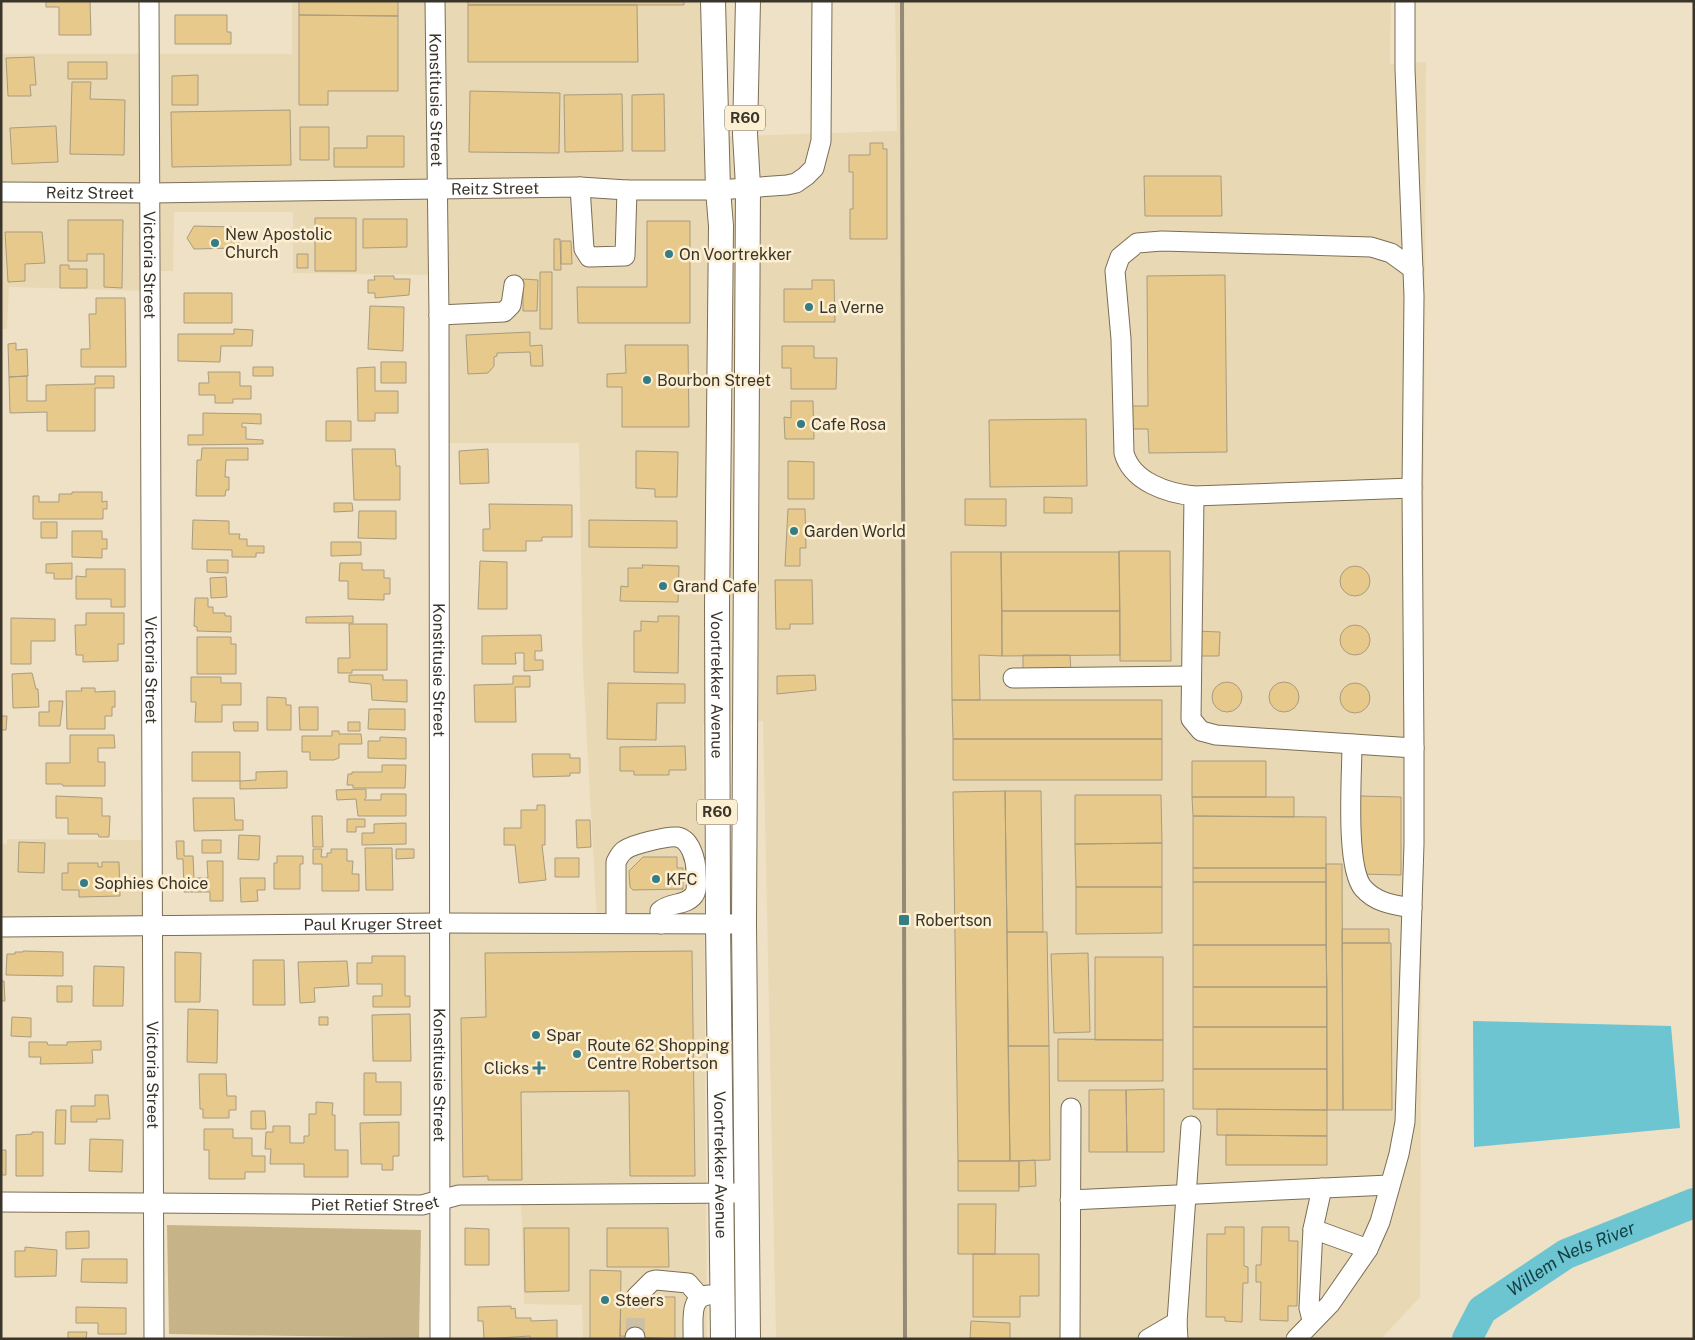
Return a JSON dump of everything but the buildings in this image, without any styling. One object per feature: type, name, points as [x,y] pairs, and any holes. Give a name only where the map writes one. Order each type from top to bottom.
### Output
[{"type":"main road","name":"Voortrekker Avenue","points":[[714,1],[720,226],[717,608],[718,923],[723,1339]]},
{"type":"main road","name":"Voortrekker Avenue","points":[[748,1],[745,134],[748,186],[744,924],[748,1339]]},
{"type":"main road","points":[[714,26],[748,28]]},
{"type":"street","name":"Victoria Street","points":[[149,1],[154,1339]]},
{"type":"street","name":"Konstitusie Street","points":[[435,1],[439,315],[438,1200],[440,1339]]},
{"type":"street","name":"Reitz Street","points":[[1,192],[150,193],[580,187],[626,190],[718,190],[796,183],[814,168],[821,142],[822,1]]},
{"type":"street","points":[[1296,1339],[1312,1320],[1330,1304],[1368,1249],[1380,1222],[1399,1154],[1404,1122],[1412,908],[1414,748],[1413,269],[1405,69],[1405,1]]},
{"type":"street","points":[[580,187],[584,249],[589,257],[625,256],[626,190]]},
{"type":"street","points":[[1412,488],[1194,496],[1177,494],[1154,486],[1126,459],[1121,339],[1115,271],[1120,257],[1137,243],[1162,241],[1371,247],[1391,253],[1413,269]]},
{"type":"street","points":[[439,315],[504,312],[512,305],[514,285]]},
{"type":"street","points":[[1194,496],[1191,719],[1197,727],[1206,733],[1414,748]]},
{"type":"street","points":[[1013,678],[1191,676]]},
{"type":"street","points":[[1352,744],[1353,855],[1358,879],[1364,889],[1375,898],[1390,905],[1412,908]]},
{"type":"street","points":[[616,923],[616,862],[621,853],[626,849],[647,843],[678,837],[686,842],[692,852],[696,866],[696,889],[689,898],[679,904],[669,904],[660,911],[661,924]]},
{"type":"street","name":"Paul Kruger Street","points":[[1,927],[439,923],[744,924]]},
{"type":"street","points":[[1070,1339],[1071,1108]]},
{"type":"street","points":[[1148,1339],[1177,1330],[1192,1126]]},
{"type":"street","points":[[1070,1200],[1389,1185]]},
{"type":"street","points":[[1312,1320],[1308,1308],[1313,1229],[1322,1188]]},
{"type":"street","name":"Piet Retief Street","points":[[1,1202],[422,1205],[459,1195],[748,1194]]},
{"type":"street","points":[[1313,1229],[1368,1249]]},
{"type":"street","points":[[636,1297],[652,1281],[656,1280],[688,1283],[700,1297]]},
{"type":"street","points":[[693,1339],[694,1304],[700,1297],[723,1294]]},
{"type":"shaded area","points":[[292,1],[701,1],[702,137],[897,131],[895,1],[1391,1],[1390,64],[1426,62],[1420,1297],[1381,1339],[776,1339],[763,721],[703,724],[707,1339],[583,1339],[582,1305],[524,1304],[521,1198],[446,1198],[444,923],[597,922],[583,670],[579,443],[440,443],[441,275],[293,273],[293,212],[174,212],[173,271],[151,271],[150,291],[9,287],[7,329],[1,329],[1,54],[292,54]]},
{"type":"shaded area","points":[[7,839],[150,840],[150,921],[1,922],[1,844],[7,844]]},
{"type":"shaded area","points":[[167,1225],[421,1230],[419,1338],[169,1334]]},
{"type":"water","points":[[1473,1021],[1671,1026],[1680,1128],[1474,1147]]},
{"type":"waterway","name":"Willem Nels River","points":[[1467,1339],[1482,1310],[1566,1254],[1694,1203]]},
{"type":"tunnel","points":[[635,1337],[636,1297]]},
{"type":"railway","points":[[902,1],[905,1339]]},
{"type":"place","name":"New Apostolic Church","points":[[215,243]]},
{"type":"place","name":"On Voortrekker","points":[[669,254]]},
{"type":"place","name":"La Verne","points":[[809,307]]},
{"type":"place","name":"Bourbon Street","points":[[647,380]]},
{"type":"place","name":"Cafe Rosa","points":[[801,424]]},
{"type":"place","name":"Garden World","points":[[794,531]]},
{"type":"place","name":"Grand Cafe","points":[[663,586]]},
{"type":"place","name":"KFC","points":[[656,879]]},
{"type":"place","name":"Sophies Choice","points":[[84,883]]},
{"type":"place","name":"Robertson","points":[[904,920]]},
{"type":"place","name":"Spar","points":[[536,1035]]},
{"type":"place","name":"Route 62 Shopping Centre Robertson","points":[[577,1054]]},
{"type":"place","name":"Clicks","points":[[539,1068]]},
{"type":"place","name":"Steers","points":[[605,1300]]}]
